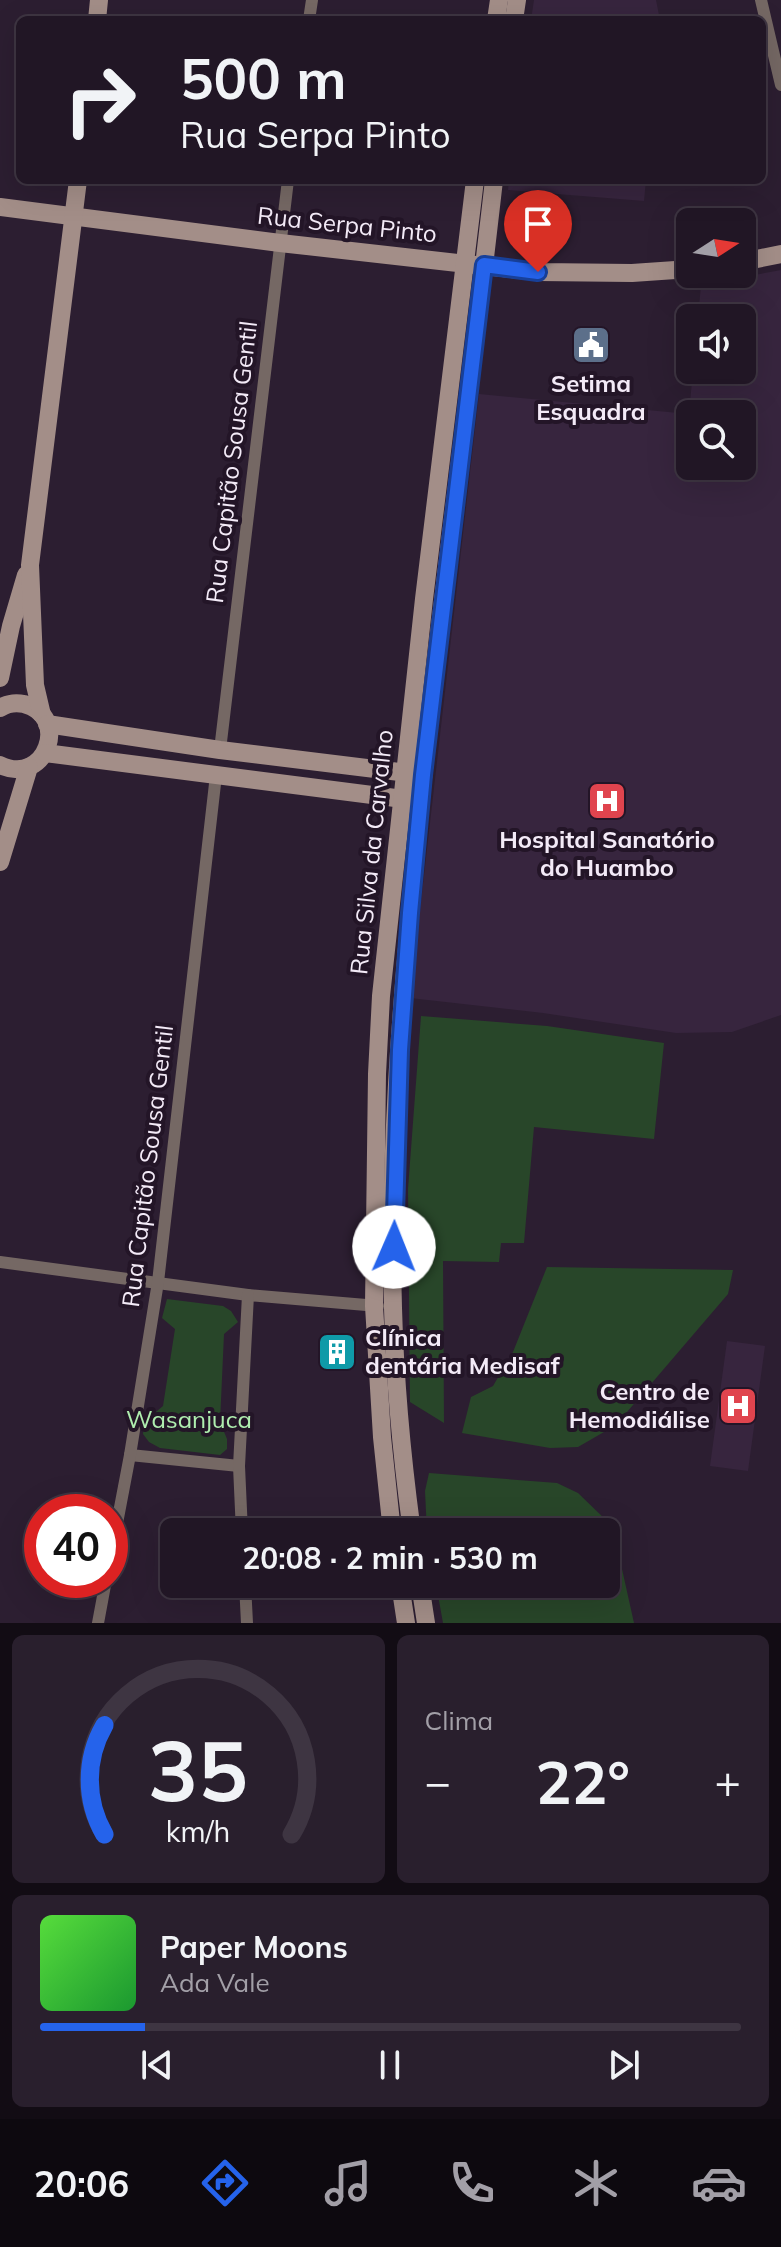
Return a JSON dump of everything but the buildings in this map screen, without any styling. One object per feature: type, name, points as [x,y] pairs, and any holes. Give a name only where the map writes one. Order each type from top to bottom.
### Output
[{"type":"street","points":[[766,21],[781,85]]},
{"type":"street","points":[[0,862],[29,767],[45,753],[49,743],[35,685],[30,565],[78,184]]},
{"type":"street","name":"Rua Capitão Sousa Gentil","points":[[220,750],[287,184]]},
{"type":"street","name":"Rua Silva da Carvalho","points":[[385,1187],[398,1076],[420,802],[414,774],[446,497],[452,362],[475,184]]},
{"type":"street","name":"Rua Silva da Carvalho","points":[[446,497],[471,365],[494,184]]},
{"type":"street","name":"Rua Serpa Pinto","points":[[0,207],[538,272],[676,270]]},
{"type":"street","points":[[756,259],[781,254]]},
{"type":"street","points":[[452,362],[471,365]]},
{"type":"street","points":[[0,678],[17,603],[30,565]]},
{"type":"street","points":[[0,708],[18,703],[31,706],[44,719],[220,750],[414,774]]},
{"type":"street","points":[[45,753],[420,802]]},
{"type":"street","points":[[0,765],[12,769],[29,767]]},
{"type":"street","name":"Rua Silva da Carvalho","points":[[391,1518],[382,1437],[385,1187],[377,1074],[381,996],[401,799],[414,774]]},
{"type":"street","name":"Rua Capitão Sousa Gentil","points":[[123,1494],[158,1282],[216,775]]},
{"type":"street","points":[[377,1074],[398,1076]]},
{"type":"street","points":[[0,1262],[248,1295],[384,1306]]},
{"type":"street","points":[[241,1518],[239,1466],[248,1295]]},
{"type":"street","name":"Rua Silva da Carvalho","points":[[384,1306],[410,1518]]},
{"type":"street","points":[[130,1455],[239,1466]]},
{"type":"street","points":[[98,1623],[103,1598]]},
{"type":"street","points":[[246,1598],[247,1623]]},
{"type":"street","points":[[402,1598],[406,1623]]},
{"type":"street","points":[[422,1598],[426,1623]]},
{"type":"shaded area","points":[[534,0],[656,0],[659,16],[532,16]]},
{"type":"shaded area","points":[[509,184],[646,184],[644,201],[508,190]]},
{"type":"shaded area","name":"Hospital Sanatório do Huambo","points":[[781,270],[781,1015],[732,1032],[676,1033],[543,1013],[410,998],[479,394],[676,413],[676,480],[756,480],[756,400],[690,400],[692,384],[756,384],[756,304],[699,304],[701,288],[756,288],[756,275]]},
{"type":"shaded area","name":"Centro de Hemodiálise","points":[[727,1341],[765,1346],[748,1471],[710,1466]]},
{"type":"green space","points":[[421,1016],[547,1026],[664,1043],[654,1139],[534,1127],[524,1243],[501,1243],[499,1262],[443,1261],[444,1423],[410,1402],[408,1189]]},
{"type":"green space","points":[[547,1267],[733,1270],[728,1294],[627,1412],[604,1432],[578,1447],[550,1448],[462,1433],[471,1397],[493,1386],[513,1352]]},
{"type":"green space","name":"Wasanjuca","points":[[167,1299],[223,1306],[231,1311],[238,1322],[224,1334],[220,1422],[227,1439],[227,1449],[220,1455],[160,1448],[143,1434],[144,1422],[163,1406],[175,1329],[162,1318]]},
{"type":"green space","points":[[429,1473],[557,1483],[578,1493],[604,1518],[426,1518],[425,1491]]},
{"type":"green space","points":[[620,1560],[634,1623],[443,1623],[439,1598],[620,1598]]},
{"type":"place","name":"Setima Esquadra","points":[[591,345]]},
{"type":"place","name":"Hospital Sanatório do Huambo","points":[[607,801]]},
{"type":"place","name":"Clínica dentária Medisaf","points":[[337,1352]]},
{"type":"place","name":"Centro de Hemodiálise","points":[[738,1406]]},
{"type":"route","points":[[394,1247],[402,997],[423,775],[484,265],[538,272]]}]
